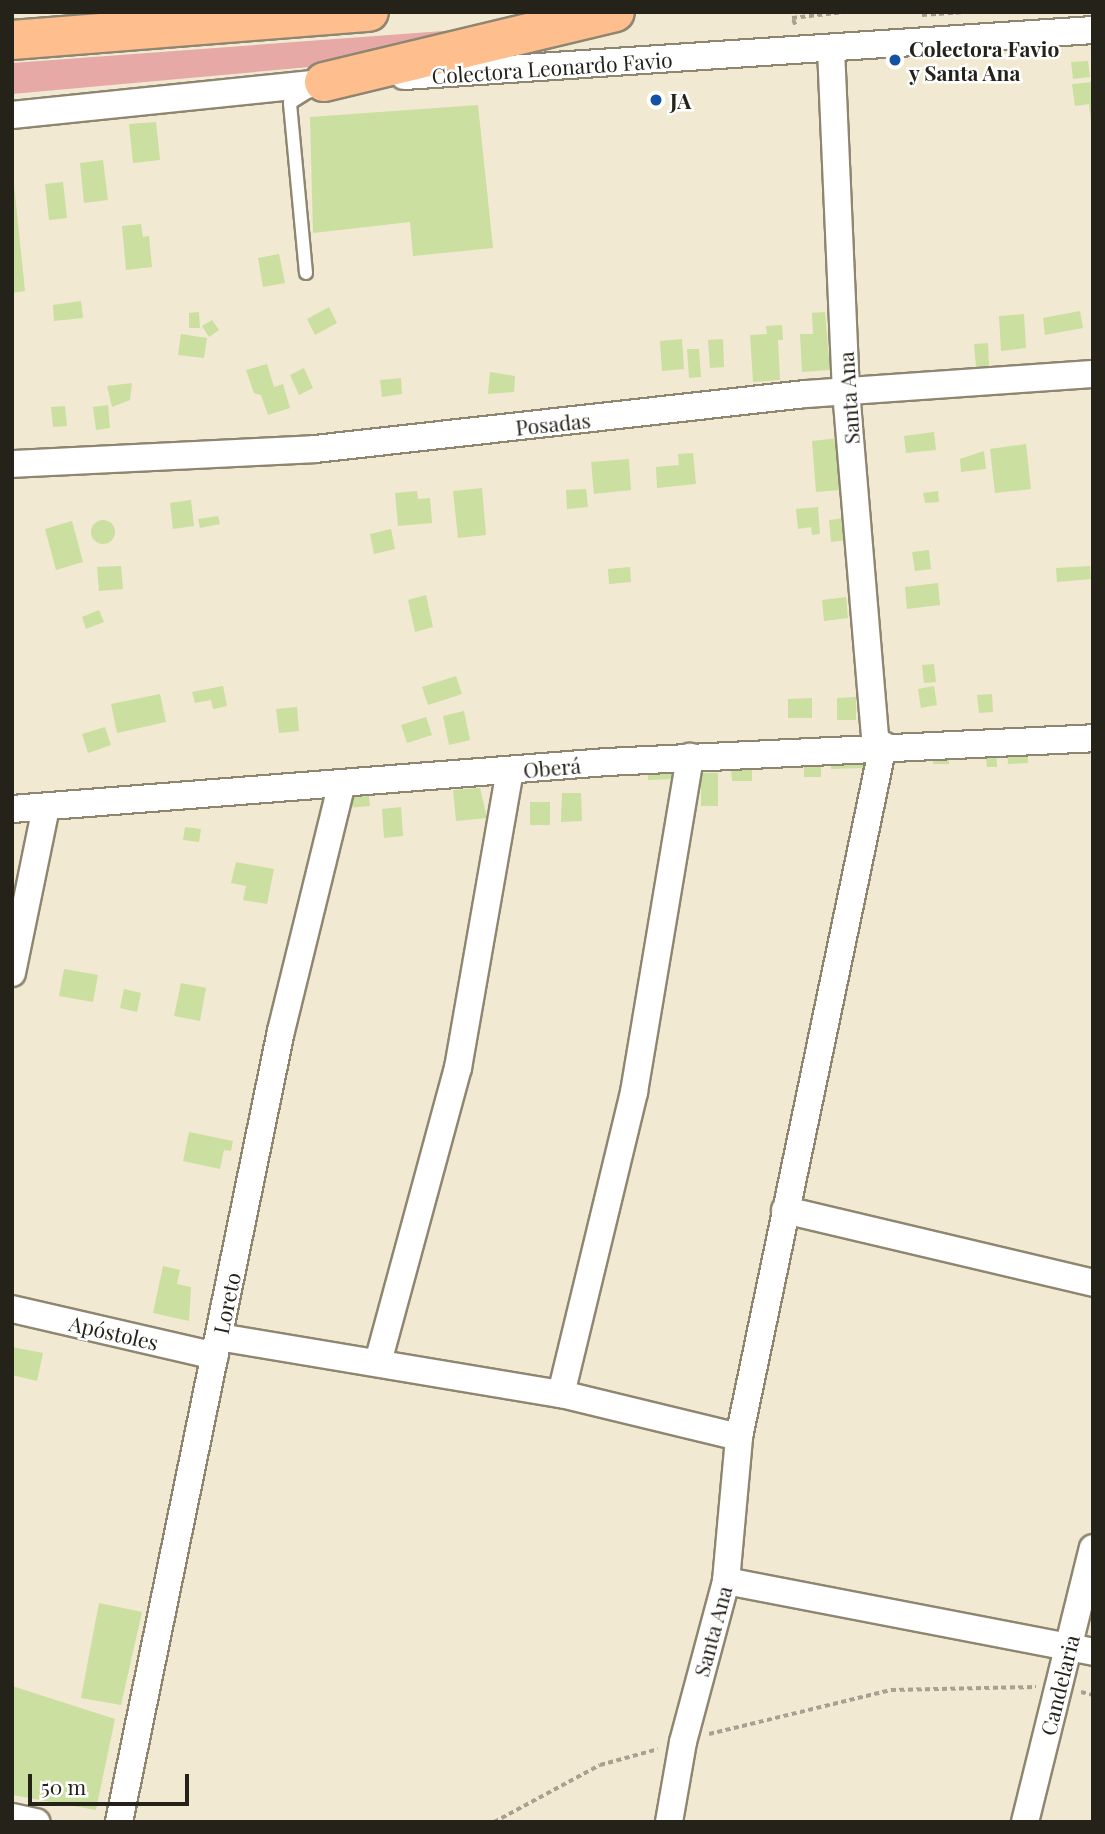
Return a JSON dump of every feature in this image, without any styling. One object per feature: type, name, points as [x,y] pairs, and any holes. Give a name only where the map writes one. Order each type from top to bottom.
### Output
[{"type":"highway","points":[[12,40],[369,12]]},
{"type":"highway","points":[[324,82],[615,12]]},
{"type":"street","name":"Colectora Leonardo Favio","points":[[12,115],[324,82],[1093,30]]},
{"type":"street","name":"Santa Ana","points":[[669,1822],[682,1742],[726,1581],[739,1437],[879,746],[846,391],[831,49]]},
{"type":"street","name":"Posadas","points":[[12,464],[315,449],[846,391],[1093,374]]},
{"type":"street","name":"Oberá","points":[[12,809],[341,786],[690,757],[1093,738]]},
{"type":"street","points":[[561,1394],[634,1092],[690,757]]},
{"type":"street","points":[[378,1362],[458,1068],[510,771]]},
{"type":"street","name":"Loreto","points":[[119,1822],[281,1031],[341,786]]},
{"type":"street","points":[[12,973],[46,807]]},
{"type":"street","points":[[785,1210],[1093,1283]]},
{"type":"street","name":"Apóstoles","points":[[12,1309],[217,1346],[378,1362],[561,1394],[739,1437]]},
{"type":"street","name":"Candelaria","points":[[1025,1822],[1059,1687],[1081,1650],[1093,1548]]},
{"type":"street","points":[[726,1581],[1081,1650]]},
{"type":"street","points":[[12,1817],[36,1822]]},
{"type":"lane","points":[[306,273],[290,103],[324,82]]},
{"type":"path","points":[[805,25],[792,26],[792,18],[845,12]]},
{"type":"path","points":[[909,16],[961,12]]},
{"type":"path","points":[[494,1822],[600,1765],[891,1690],[1059,1687],[1093,1695]]},
{"type":"shaded area","points":[[470,29],[376,61],[12,94],[12,63]]},
{"type":"building","points":[[1088,61],[1090,77],[1073,79],[1071,62]]},
{"type":"building","points":[[1093,82],[1091,122],[1089,104],[1075,106],[1072,84]]},
{"type":"building","points":[[478,105],[493,248],[413,256],[410,222],[313,233],[310,117]]},
{"type":"building","points":[[156,122],[160,160],[133,163],[129,124]]},
{"type":"building","points":[[103,160],[108,200],[84,203],[80,163]]},
{"type":"building","points":[[63,182],[67,218],[49,220],[45,184]]},
{"type":"building","points":[[14,184],[25,291],[12,293],[12,185]]},
{"type":"building","points":[[141,224],[143,237],[149,236],[152,267],[126,270],[122,226]]},
{"type":"building","points":[[279,254],[285,283],[263,287],[258,258]]},
{"type":"building","points":[[81,301],[83,318],[54,321],[53,305]]},
{"type":"building","points":[[329,307],[337,323],[315,335],[307,319]]},
{"type":"building","points":[[1080,311],[1083,328],[1045,335],[1043,318]]},
{"type":"building","points":[[199,312],[200,328],[189,328],[189,313]]},
{"type":"building","points":[[825,312],[830,370],[802,372],[800,334],[813,334],[812,313]]},
{"type":"building","points":[[1024,314],[1026,348],[1001,351],[999,316]]},
{"type":"building","points":[[212,320],[219,330],[209,337],[202,326]]},
{"type":"building","points":[[782,325],[783,340],[778,340],[780,380],[753,382],[750,335],[767,334],[766,326]]},
{"type":"building","points":[[181,334],[207,338],[204,358],[178,355]]},
{"type":"building","points":[[682,339],[684,369],[662,371],[660,341]]},
{"type":"building","points":[[723,339],[724,367],[710,368],[708,340]]},
{"type":"building","points":[[988,343],[989,366],[976,367],[974,344]]},
{"type":"building","points":[[687,349],[699,349],[701,377],[689,378]]},
{"type":"building","points":[[267,364],[274,387],[283,384],[290,408],[268,415],[261,395],[254,393],[246,370]]},
{"type":"building","points":[[304,368],[313,388],[299,395],[290,375]]},
{"type":"building","points":[[490,372],[515,376],[514,392],[488,394]]},
{"type":"building","points":[[401,378],[402,394],[382,397],[380,380]]},
{"type":"building","points":[[132,383],[130,400],[112,407],[107,386]]},
{"type":"building","points":[[108,405],[110,428],[96,430],[93,407]]},
{"type":"building","points":[[65,406],[67,426],[53,427],[51,407]]},
{"type":"building","points":[[934,432],[936,450],[906,453],[904,436]]},
{"type":"building","points":[[848,437],[851,466],[838,467],[840,490],[816,492],[812,441]]},
{"type":"building","points":[[1026,444],[1031,489],[995,493],[990,449]]},
{"type":"building","points":[[984,451],[986,469],[961,472],[960,459]]},
{"type":"building","points":[[693,453],[696,484],[657,488],[656,467],[679,465],[678,454]]},
{"type":"building","points":[[629,459],[631,490],[594,494],[591,462]]},
{"type":"building","points":[[482,488],[486,535],[458,538],[453,491]]},
{"type":"building","points":[[586,489],[588,507],[567,509],[566,490]]},
{"type":"building","points":[[417,491],[418,499],[430,498],[432,523],[398,526],[395,493]]},
{"type":"building","points":[[938,491],[939,502],[925,503],[923,493]]},
{"type":"building","points":[[191,500],[194,526],[173,529],[170,503]]},
{"type":"building","points":[[818,507],[820,534],[812,535],[811,527],[798,529],[796,509]]},
{"type":"building","points":[[218,516],[220,524],[200,528],[198,519]]},
{"type":"building","points":[[846,518],[848,540],[831,542],[829,520]]},
{"type":"building","points":[[103,520],[114,527],[115,532],[108,543],[103,544],[92,537],[91,532],[98,521]]},
{"type":"building","points":[[72,521],[83,562],[56,570],[45,529]]},
{"type":"building","points":[[391,529],[395,549],[374,554],[370,534]]},
{"type":"building","points":[[929,550],[931,569],[915,571],[912,552]]},
{"type":"building","points":[[121,566],[123,589],[99,591],[97,567]]},
{"type":"building","points":[[1090,566],[1091,579],[1057,582],[1056,568]]},
{"type":"building","points":[[630,567],[631,582],[609,584],[608,569]]},
{"type":"building","points":[[938,583],[940,605],[907,609],[905,587]]},
{"type":"building","points":[[426,595],[433,627],[415,632],[408,600]]},
{"type":"building","points":[[846,597],[848,618],[824,621],[822,600]]},
{"type":"building","points":[[99,610],[104,622],[86,629],[82,617]]},
{"type":"building","points":[[934,664],[936,682],[924,683],[922,665]]},
{"type":"building","points":[[456,676],[462,694],[428,705],[422,687]]},
{"type":"building","points":[[223,686],[227,706],[213,709],[211,700],[195,703],[192,692]]},
{"type":"building","points":[[934,686],[937,705],[921,708],[918,689]]},
{"type":"building","points":[[160,694],[166,722],[117,733],[111,704]]},
{"type":"building","points":[[992,694],[993,712],[979,713],[977,695]]},
{"type":"building","points":[[856,697],[856,720],[837,720],[837,698]]},
{"type":"building","points":[[812,698],[812,718],[788,718],[788,699]]},
{"type":"building","points":[[297,707],[299,731],[279,733],[276,709]]},
{"type":"building","points":[[464,711],[470,740],[449,745],[443,716]]},
{"type":"building","points":[[426,717],[432,735],[407,743],[401,725]]},
{"type":"building","points":[[105,727],[111,745],[88,753],[82,734]]},
{"type":"building","points":[[1027,744],[1028,763],[1008,764],[1007,745]]},
{"type":"building","points":[[996,747],[997,767],[987,767],[986,757],[974,757]]},
{"type":"building","points":[[933,749],[949,749],[949,764],[933,764]]},
{"type":"building","points":[[864,756],[864,768],[831,769],[831,757]]},
{"type":"building","points":[[804,758],[821,758],[821,777],[804,777]]},
{"type":"building","points":[[648,767],[672,767],[672,779],[648,780]]},
{"type":"building","points":[[731,768],[752,768],[752,781],[732,781]]},
{"type":"building","points":[[701,773],[718,773],[718,806],[701,806]]},
{"type":"building","points":[[368,788],[370,806],[347,808],[346,790]]},
{"type":"building","points":[[480,788],[487,818],[456,821],[453,790]]},
{"type":"building","points":[[562,793],[581,793],[582,821],[561,822]]},
{"type":"building","points":[[530,802],[550,802],[550,825],[530,825]]},
{"type":"building","points":[[401,807],[403,836],[384,838],[382,809]]},
{"type":"building","points":[[185,827],[201,829],[199,842],[183,840]]},
{"type":"building","points":[[236,862],[274,869],[267,904],[243,900],[246,886],[231,883]]},
{"type":"building","points":[[64,969],[98,975],[93,1002],[59,996]]},
{"type":"building","points":[[181,983],[206,988],[200,1021],[174,1016]]},
{"type":"building","points":[[124,989],[141,993],[137,1012],[120,1008]]},
{"type":"building","points":[[189,1132],[233,1141],[231,1151],[224,1150],[220,1169],[183,1161]]},
{"type":"building","points":[[163,1266],[180,1270],[177,1284],[191,1287],[189,1321],[153,1313]]},
{"type":"building","points":[[12,1347],[43,1353],[37,1381],[12,1375]]},
{"type":"building","points":[[99,1603],[142,1612],[121,1705],[81,1698]]},
{"type":"building","points":[[12,1686],[115,1719],[96,1810],[12,1795]]},
{"type":"place","name":"Colectora Favio y Santa Ana","points":[[895,60]]},
{"type":"place","name":"JA","points":[[656,100]]}]
